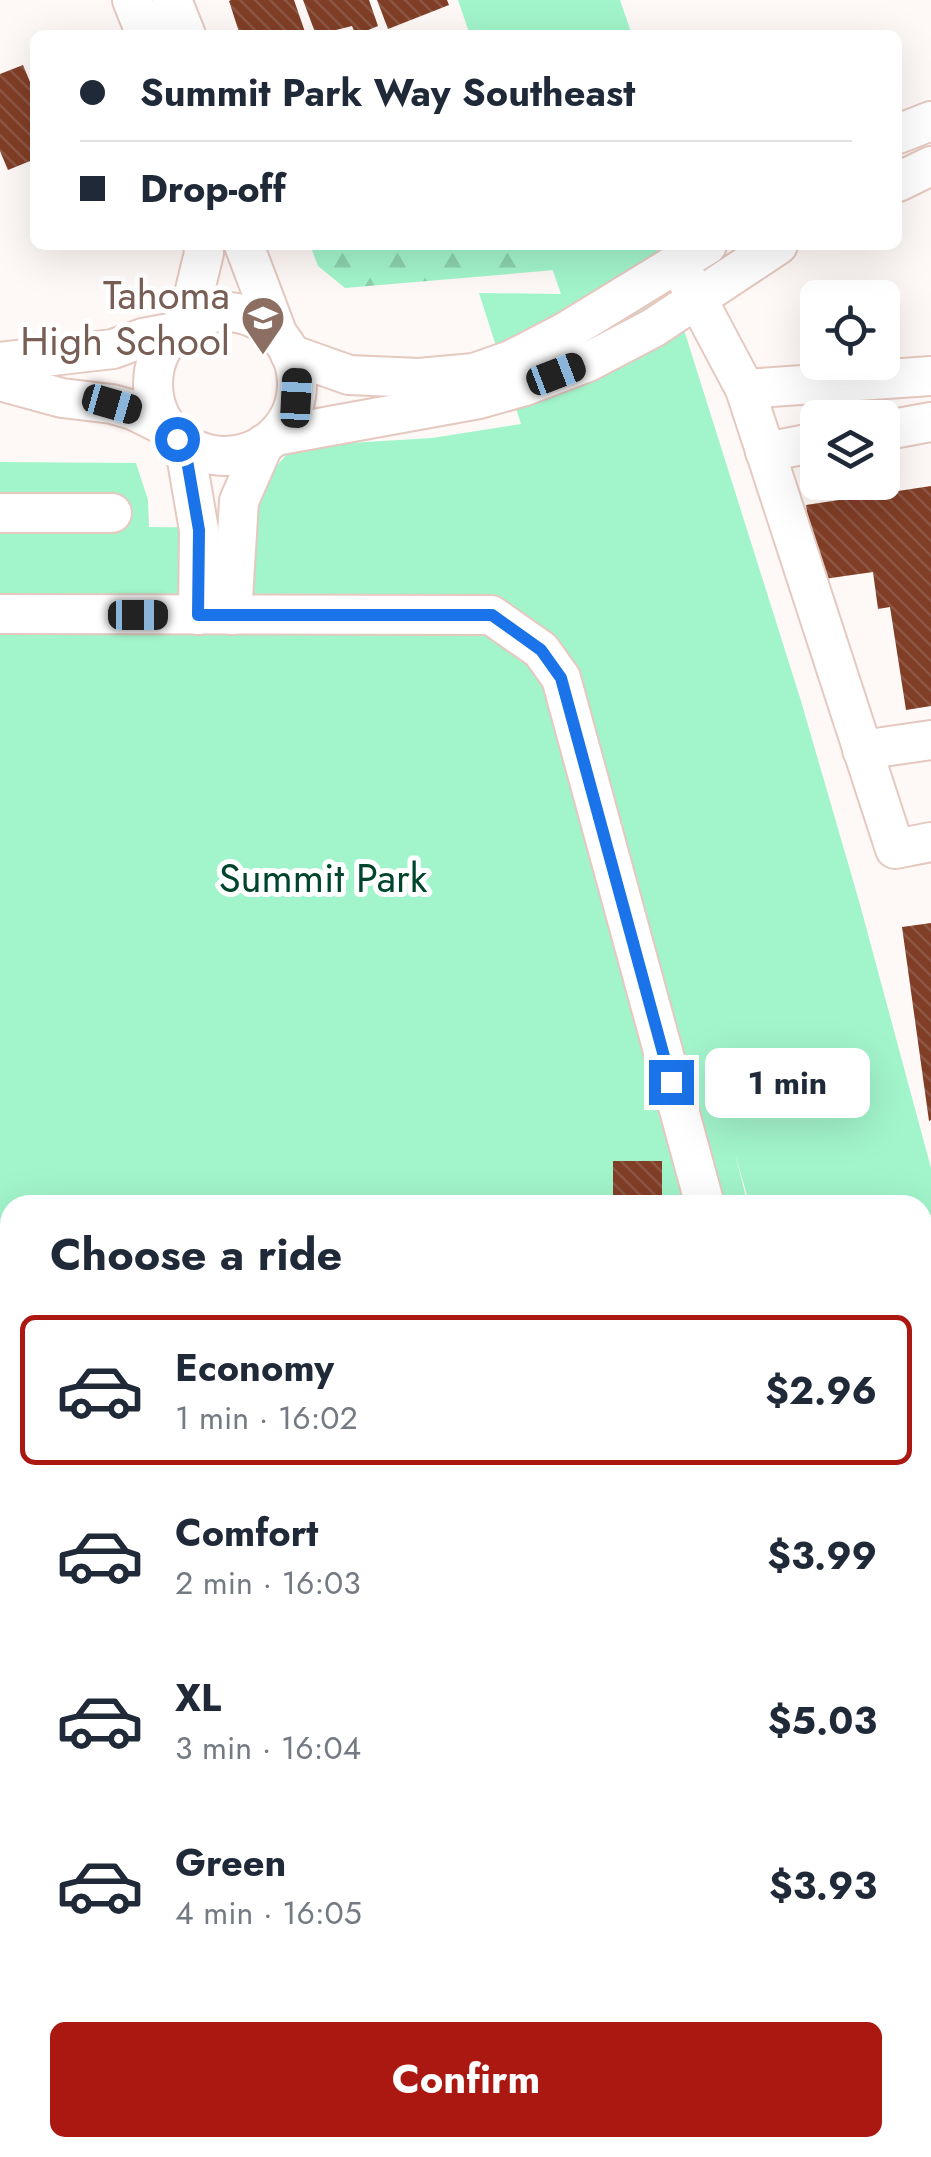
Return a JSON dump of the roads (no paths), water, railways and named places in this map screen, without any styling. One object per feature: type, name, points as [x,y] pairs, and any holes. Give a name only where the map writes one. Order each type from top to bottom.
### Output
[{"type":"street","points":[[132,0],[144,30]]},
{"type":"street","points":[[172,0],[184,30]]},
{"type":"street","points":[[902,133],[931,122]]},
{"type":"street","points":[[902,180],[931,166]]},
{"type":"street","points":[[204,250],[181,328],[162,350],[154,370],[153,396],[162,420],[176,436],[215,615]]},
{"type":"street","points":[[0,380],[62,398],[133,410],[199,452],[224,457],[248,453],[287,422],[296,398],[297,376],[246,250]]},
{"type":"street","points":[[269,440],[479,400],[525,386],[588,362],[652,328],[770,250]]},
{"type":"street","points":[[0,362],[113,349],[216,313],[260,321],[284,344],[349,375],[419,378],[474,374],[512,360],[567,331],[692,254],[698,298],[745,389],[862,750],[913,846]]},
{"type":"street","points":[[745,389],[931,376]]},
{"type":"street","points":[[900,428],[931,422]]},
{"type":"street","points":[[215,615],[239,501],[269,440]]},
{"type":"street","points":[[765,452],[800,445]]},
{"type":"street","points":[[0,513],[112,513]]},
{"type":"street","points":[[0,614],[492,615],[541,650],[561,678],[702,1195]]},
{"type":"street","points":[[862,750],[931,740]]},
{"type":"place","name":"Tahoma High School","points":[[263,356]]},
{"type":"park label","name":"Summit Park","points":[[323,878]]}]
